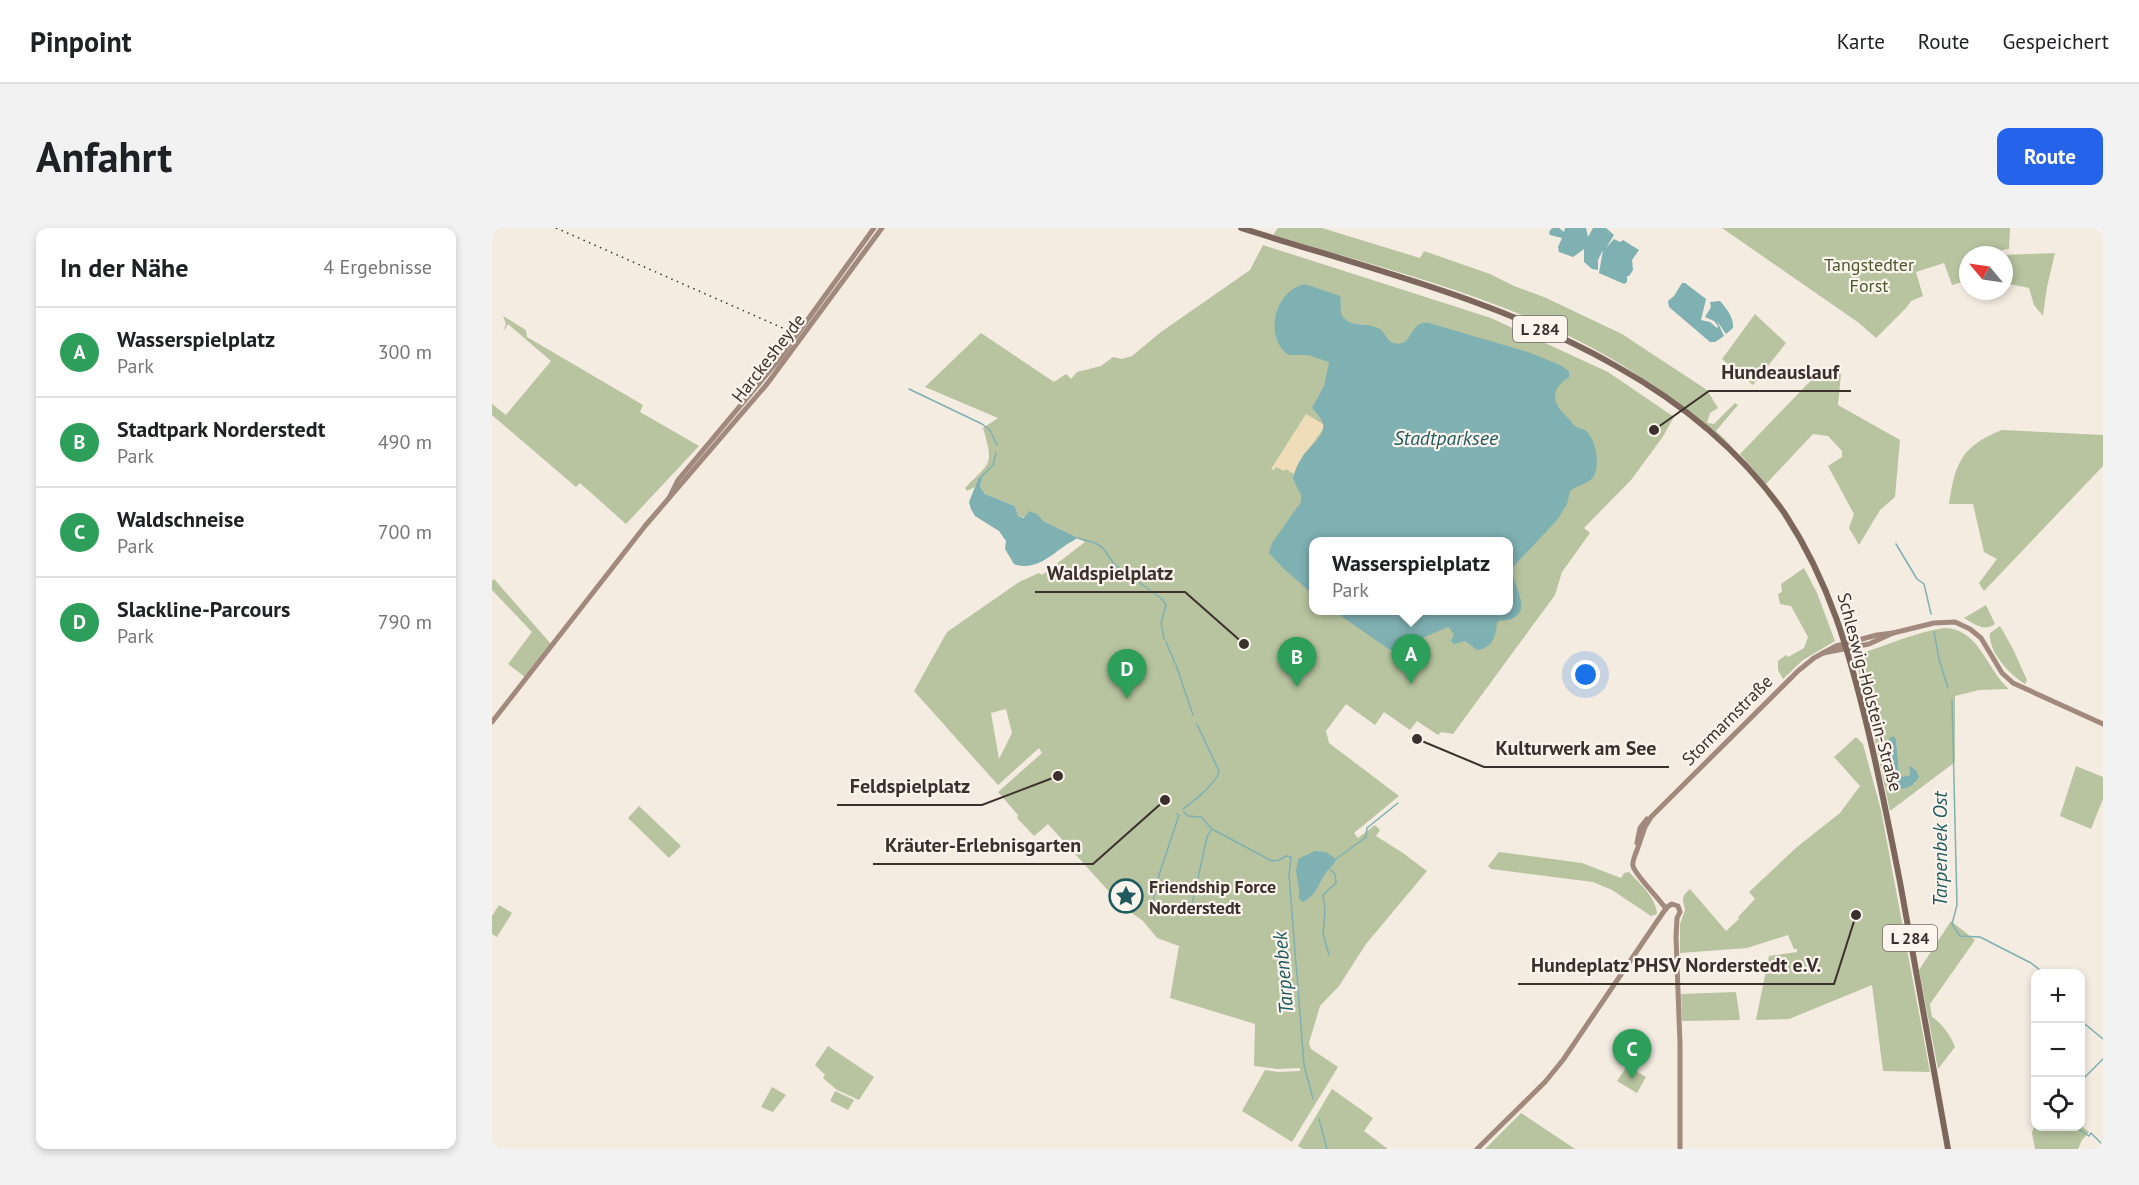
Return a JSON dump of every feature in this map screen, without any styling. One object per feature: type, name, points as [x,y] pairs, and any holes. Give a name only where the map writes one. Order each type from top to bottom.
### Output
[{"type":"main road","name":"Harckesheyde","points":[[668,499],[675,483],[773,368],[874,228]]},
{"type":"main road","name":"Harckesheyde","points":[[492,722],[668,499],[768,384],[882,228]]},
{"type":"main road","name":"Schleswig-Holstein-Straße","points":[[1241,228],[1446,293],[1496,311],[1592,353],[1668,398],[1721,441],[1752,472],[1776,502],[1823,581],[1834,607],[1846,647],[1885,800],[1948,1149]]},
{"type":"main road","name":"Stormarnstraße","points":[[1669,915],[1657,896],[1635,870],[1633,864],[1642,829],[1653,814],[1798,671],[1829,649],[1846,647],[1877,635],[1951,622],[1965,626],[1981,638],[2002,673],[2013,683],[2103,724]]},
{"type":"main road","points":[[1477,1149],[1546,1081],[1563,1060],[1657,922],[1669,915],[1676,937],[1680,1149]]},
{"type":"green space","points":[[1278,228],[1322,228],[1420,258],[1424,251],[1490,274],[1622,334],[1707,390],[1718,408],[1710,413],[1707,423],[1714,424],[1735,403],[1738,405],[1716,431],[1732,446],[1651,384],[1581,342],[1539,322],[1452,289],[1273,235]]},
{"type":"green space","name":"Tangstedter Forst","points":[[1722,228],[2010,228],[2009,246],[1959,246],[1959,283],[1952,285],[1944,263],[1916,272],[1923,296],[1911,301],[1876,338],[1859,323]]},
{"type":"green space","points":[[1263,245],[1491,318],[1608,372],[1674,417],[1662,438],[1631,480],[1584,528],[1590,533],[1562,572],[1555,595],[1453,734],[1441,732],[1438,735],[1417,721],[1410,730],[1384,712],[1375,725],[1346,704],[1326,731],[1329,743],[1399,796],[1354,833],[1358,838],[1375,825],[1380,830],[1376,836],[1427,871],[1366,944],[1339,986],[1320,1006],[1309,1043],[1311,1049],[1338,1067],[1292,1142],[1242,1111],[1265,1070],[1300,1071],[1300,1068],[1277,1069],[1254,1066],[1255,1024],[1170,998],[1179,946],[1157,938],[1143,921],[1122,906],[1048,824],[1034,836],[998,792],[1042,753],[1039,748],[998,785],[914,691],[947,632],[1019,582],[1039,573],[1042,575],[1085,542],[1043,521],[1018,516],[1015,506],[985,494],[980,486],[982,479],[979,477],[975,487],[967,491],[965,488],[988,462],[983,428],[998,418],[925,387],[981,333],[1054,382],[1066,374],[1071,379],[1077,372],[1101,366],[1113,357],[1122,359],[1132,356],[1161,332],[1250,270]],"holes":[[[1006,709],[1012,733],[999,759],[991,713]]]},
{"type":"green space","points":[[2055,253],[2043,316],[2034,305],[2029,288],[2013,285],[2013,255]]},
{"type":"green space","points":[[1755,314],[1786,343],[1753,385],[1722,359]]},
{"type":"green space","points":[[503,316],[526,330],[527,337],[643,405],[640,412],[699,446],[626,524],[580,483],[576,487],[492,415],[492,404],[506,415],[551,361],[508,324],[503,332],[506,324]]},
{"type":"green space","points":[[1821,370],[1841,374],[1838,405],[1900,440],[1895,497],[1880,510],[1859,545],[1849,528],[1854,514],[1828,466],[1842,457],[1842,451],[1828,436],[1813,434],[1766,484],[1740,454]]},
{"type":"green space","points":[[2002,430],[2103,435],[2103,466],[1984,591],[1979,583],[1997,559],[1984,552],[1973,504],[1949,504],[1954,478],[1962,458],[1977,443]]},
{"type":"green space","points":[[1804,568],[1817,593],[1835,641],[1803,660],[1783,679],[1778,670],[1778,661],[1804,648],[1808,637],[1791,606],[1780,604],[1778,594],[1782,592],[1781,584]]},
{"type":"green space","points":[[494,579],[551,644],[525,677],[508,664],[532,632],[492,590]]},
{"type":"green space","points":[[1986,605],[1995,624],[1983,627],[1964,618]]},
{"type":"green space","points":[[2000,626],[2027,680],[2025,684],[2007,669],[1996,655],[1990,640],[1990,633]]},
{"type":"green space","points":[[1944,628],[1966,635],[1974,642],[2009,689],[1979,690],[1955,696],[1955,762],[1890,811],[1856,659],[1858,654]],"holes":[[[1889,738],[1896,739],[1899,771],[1903,778],[1910,775],[1909,767],[1915,784],[1896,784]]]},
{"type":"green space","points":[[1856,737],[1863,744],[1881,810],[1930,1072],[1883,1071],[1872,985],[1789,1019],[1756,1020],[1769,956],[1797,952],[1788,935],[1747,948],[1680,953],[1680,924],[1685,910],[1683,899],[1690,889],[1726,931],[1755,899],[1749,892],[1797,847],[1840,813],[1860,786],[1834,757]]},
{"type":"green space","points":[[2076,766],[2103,777],[2103,799],[2091,829],[2060,816]]},
{"type":"green space","points":[[639,806],[681,846],[669,858],[628,818]]},
{"type":"green space","points":[[1499,852],[1582,863],[1621,878],[1624,873],[1629,872],[1651,896],[1657,914],[1651,916],[1612,890],[1593,882],[1491,869],[1488,866]]},
{"type":"green space","points":[[499,905],[512,913],[497,937],[492,934],[492,916]]},
{"type":"green space","points":[[1951,921],[1975,940],[1930,1004],[1932,1017],[1946,1030],[1955,1047],[1938,1069],[1919,970]]},
{"type":"green space","points":[[1736,992],[1740,1020],[1682,1021],[1681,994]]},
{"type":"green space","points":[[828,1046],[874,1077],[859,1100],[837,1090],[823,1078],[825,1075],[815,1065]]},
{"type":"green space","points":[[1627,1066],[1646,1077],[1637,1093],[1617,1081]]},
{"type":"green space","points":[[772,1087],[786,1095],[773,1112],[761,1107]]},
{"type":"green space","points":[[1332,1089],[1373,1118],[1364,1131],[1388,1149],[1303,1149],[1298,1146]]},
{"type":"green space","points":[[835,1091],[854,1100],[848,1110],[830,1101]]},
{"type":"green space","points":[[1521,1113],[1575,1149],[1485,1149]]},
{"type":"green space","points":[[2085,1129],[2089,1132],[2078,1149],[2035,1149],[2033,1131],[2085,1131]]},
{"type":"sand","points":[[1306,414],[1323,424],[1324,427],[1300,461],[1294,474],[1286,469],[1284,471],[1276,467],[1274,470],[1271,469]]},
{"type":"water","points":[[1552,228],[1559,228],[1564,232],[1565,228],[1586,228],[1588,237],[1593,228],[1606,228],[1614,235],[1606,248],[1614,239],[1620,242],[1623,240],[1639,250],[1632,260],[1633,270],[1627,276],[1627,282],[1624,284],[1599,273],[1603,250],[1598,260],[1598,270],[1592,269],[1584,262],[1584,249],[1573,257],[1559,252],[1558,247],[1562,238],[1550,235]]},
{"type":"water","points":[[1682,283],[1706,299],[1701,320],[1710,322],[1717,328],[1714,321],[1705,317],[1711,307],[1710,302],[1720,301],[1731,316],[1733,328],[1726,334],[1717,321],[1724,336],[1715,342],[1710,342],[1669,307],[1668,301]]},
{"type":"water","name":"Stadtparksee","points":[[1305,284],[1340,296],[1341,311],[1345,319],[1352,323],[1378,328],[1394,343],[1405,342],[1417,326],[1429,323],[1528,352],[1569,371],[1569,377],[1558,387],[1556,402],[1574,425],[1585,430],[1592,440],[1596,452],[1596,471],[1589,481],[1570,491],[1567,504],[1557,520],[1513,567],[1513,537],[1309,537],[1309,591],[1269,553],[1272,543],[1301,502],[1301,495],[1293,479],[1298,464],[1322,433],[1323,428],[1321,420],[1312,408],[1324,386],[1329,362],[1308,355],[1289,355],[1276,339],[1276,316],[1279,306],[1294,288]]},
{"type":"water","points":[[979,477],[982,479],[980,486],[985,494],[1015,506],[1018,516],[1024,518],[1029,511],[1037,514],[1043,521],[1078,538],[1040,562],[1023,566],[1014,564],[1005,549],[1006,541],[999,531],[975,516],[971,509],[969,502]]},
{"type":"water","name":"Stadtparksee","points":[[1513,573],[1521,609],[1518,615],[1511,619],[1497,622],[1496,632],[1487,647],[1477,650],[1465,641],[1454,644],[1451,641],[1454,634],[1448,627],[1415,641],[1398,653],[1387,648],[1340,615],[1513,615]]},
{"type":"water","points":[[1893,736],[1896,739],[1899,771],[1903,777],[1910,775],[1909,766],[1916,770],[1919,777],[1912,786],[1904,789],[1896,784],[1889,744],[1889,738]]},
{"type":"water","points":[[1315,851],[1326,852],[1336,859],[1315,892],[1303,902],[1299,899],[1296,871],[1298,859]]},
{"type":"waterway","points":[[909,389],[982,424],[990,430],[997,445]]},
{"type":"waterway","points":[[980,478],[993,465],[996,453]]},
{"type":"waterway","name":"Tarpenbek","points":[[1078,538],[1103,548],[1114,564],[1162,599],[1166,605],[1161,623],[1164,639]]},
{"type":"waterway","name":"Tarpenbek Ost","points":[[1896,544],[1917,579],[1924,584],[1931,614]]},
{"type":"waterway","name":"Tarpenbek Ost","points":[[1934,632],[1948,688]]},
{"type":"waterway","name":"Tarpenbek","points":[[1166,642],[1175,663]]},
{"type":"waterway","name":"Tarpenbek","points":[[1176,665],[1193,715]]},
{"type":"waterway","name":"Tarpenbek Ost","points":[[1952,700],[1957,905],[1952,924],[1960,936],[1980,937],[2039,969]]},
{"type":"waterway","name":"Tarpenbek","points":[[1183,809],[1209,786],[1219,771],[1197,724]]},
{"type":"waterway","points":[[1336,859],[1366,837],[1367,828],[1398,803]]},
{"type":"waterway","name":"Tarpenbek","points":[[1184,812],[1188,816],[1201,817],[1212,829],[1272,861],[1286,856],[1291,857],[1289,875],[1304,1065],[1313,1099]]},
{"type":"waterway","points":[[1150,915],[1158,878],[1179,815],[1177,814]]},
{"type":"waterway","points":[[1191,909],[1207,837],[1211,830]]},
{"type":"waterway","points":[[1329,955],[1323,934],[1325,910],[1323,895],[1336,883],[1335,874],[1330,869]]},
{"type":"waterway","name":"Tarpenbek Ost","points":[[2084,1023],[2103,1039]]},
{"type":"waterway","name":"Tarpenbek Ost","points":[[2085,1077],[2103,1059]]},
{"type":"waterway","name":"Tarpenbek","points":[[1319,1119],[1327,1149]]},
{"type":"waterway","name":"Tarpenbek Ost","points":[[2082,1131],[2089,1136],[2091,1133],[2103,1145]]},
{"type":"railway","points":[[556,228],[785,329]]},
{"type":"place","name":"Hundeauslauf","points":[[1654,430]]},
{"type":"place","name":"Waldspielplatz","points":[[1244,644]]},
{"type":"place","name":"Wasserspielplatz","points":[[1411,684]]},
{"type":"place","name":"Stadtpark Norderstedt","points":[[1297,687]]},
{"type":"place","name":"Slackline-Parcours","points":[[1127,699]]},
{"type":"place","name":"Kulturwerk am See","points":[[1417,739]]},
{"type":"place","name":"Feldspielplatz","points":[[1058,776]]},
{"type":"place","name":"Kräuter-Erlebnisgarten","points":[[1165,800]]},
{"type":"place","name":"Friendship Force Norderstedt","points":[[1126,896]]},
{"type":"place","name":"Hundeplatz PHSV Norderstedt e.V.","points":[[1856,915]]},
{"type":"place","name":"Waldschneise","points":[[1632,1079]]}]
